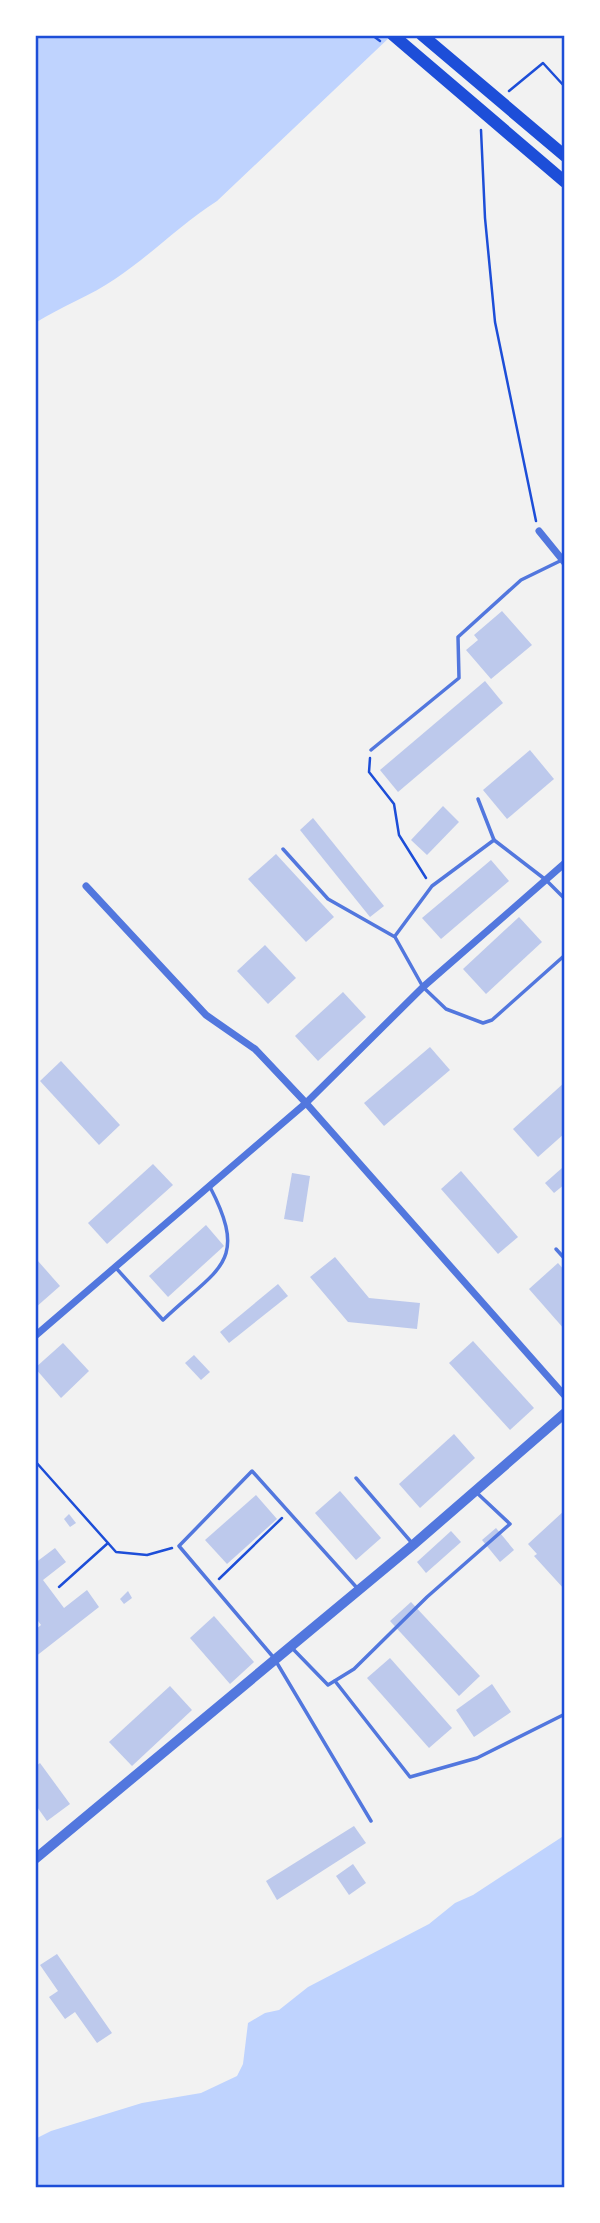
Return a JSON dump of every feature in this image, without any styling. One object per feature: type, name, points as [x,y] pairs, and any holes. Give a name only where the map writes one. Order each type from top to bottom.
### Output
[{"type":"main road","points":[[393,35],[565,182]]},
{"type":"main road","points":[[422,35],[507,99],[565,156]]},
{"type":"street","points":[[538,531],[564,561]]},
{"type":"street","points":[[35,1336],[306,1102],[423,987],[565,863]]},
{"type":"street","points":[[86,886],[206,1015],[255,1049],[306,1102],[565,1396]]},
{"type":"street","points":[[35,1859],[274,1657],[563,1419]]},
{"type":"lane","points":[[371,750],[459,678],[458,637],[521,580],[564,561]]},
{"type":"lane","points":[[478,799],[494,840],[546,880],[565,900]]},
{"type":"lane","points":[[395,937],[432,886],[494,840]]},
{"type":"lane","points":[[282,849],[328,899],[395,937],[423,987],[446,1009],[483,1023],[492,1020],[565,955]]},
{"type":"lane","points":[[114,1266],[163,1320],[228,1258],[230,1237],[223,1213],[210,1187]]},
{"type":"lane","points":[[556,1249],[565,1259]]},
{"type":"lane","points":[[358,1589],[290,1510],[252,1471],[179,1546],[274,1657],[371,1821]]},
{"type":"lane","points":[[356,1478],[413,1545]]},
{"type":"lane","points":[[289,1645],[328,1685],[354,1669],[426,1597],[510,1524],[475,1491]]},
{"type":"lane","points":[[335,1681],[410,1777],[477,1758],[565,1714]]},
{"type":"path","points":[[507,99],[543,62],[565,87]]},
{"type":"path","points":[[481,127],[485,218],[495,322],[538,531]]},
{"type":"path","points":[[371,750],[369,772],[394,804],[399,835],[432,886]]},
{"type":"path","points":[[35,1461],[116,1552],[148,1555],[179,1546]]},
{"type":"path","points":[[212,1586],[290,1510]]},
{"type":"path","points":[[59,1587],[108,1544]]},
{"type":"water","points":[[35,35],[392,35],[217,201],[115,279],[35,323]]},
{"type":"water","points":[[565,1835],[565,2188],[35,2188],[35,2139],[51,2131],[142,2103],[201,2093],[237,2076],[243,2064],[248,2023],[265,2013],[279,2010],[308,1987],[429,1924],[455,1903],[473,1895]]},
{"type":"building","points":[[502,611],[532,645],[491,679],[466,650],[478,640],[474,635]]},
{"type":"building","points":[[485,681],[503,703],[398,792],[380,770]]},
{"type":"building","points":[[530,750],[554,779],[507,819],[483,790]]},
{"type":"building","points":[[443,806],[459,822],[427,855],[411,840]]},
{"type":"building","points":[[313,818],[384,906],[370,917],[300,830]]},
{"type":"building","points":[[276,854],[334,917],[306,942],[248,879]]},
{"type":"building","points":[[491,860],[509,881],[441,939],[422,918]]},
{"type":"building","points":[[519,917],[542,942],[486,994],[463,969]]},
{"type":"building","points":[[265,945],[296,978],[268,1004],[237,971]]},
{"type":"building","points":[[343,992],[366,1017],[318,1061],[295,1036]]},
{"type":"building","points":[[430,1047],[450,1070],[384,1126],[364,1103]]},
{"type":"building","points":[[61,1061],[120,1125],[99,1145],[40,1081]]},
{"type":"building","points":[[565,1082],[565,1133],[538,1157],[513,1129]]},
{"type":"building","points":[[153,1164],[173,1185],[107,1244],[88,1223]]},
{"type":"building","points":[[562,1168],[565,1184],[554,1193],[545,1183]]},
{"type":"building","points":[[461,1171],[518,1237],[498,1254],[441,1189]]},
{"type":"building","points":[[292,1173],[310,1176],[303,1222],[284,1219]]},
{"type":"building","points":[[206,1225],[224,1246],[168,1297],[149,1276]]},
{"type":"building","points":[[335,1257],[369,1298],[420,1303],[417,1329],[348,1322],[310,1277]]},
{"type":"building","points":[[38,1261],[60,1286],[35,1308],[35,1264]]},
{"type":"building","points":[[558,1263],[565,1271],[565,1330],[529,1289]]},
{"type":"building","points":[[278,1284],[288,1296],[229,1343],[220,1332]]},
{"type":"building","points":[[473,1341],[534,1408],[510,1430],[449,1363]]},
{"type":"building","points":[[63,1343],[89,1371],[61,1398],[35,1368]]},
{"type":"building","points":[[194,1355],[210,1372],[201,1380],[185,1363]]},
{"type":"building","points":[[454,1434],[475,1458],[420,1508],[399,1484]]},
{"type":"building","points":[[340,1491],[381,1538],[356,1560],[315,1513]]},
{"type":"building","points":[[256,1495],[277,1519],[227,1564],[205,1540]]},
{"type":"building","points":[[565,1510],[565,1590],[534,1556],[537,1554],[528,1544]]},
{"type":"building","points":[[69,1514],[76,1523],[70,1527],[64,1519]]},
{"type":"building","points":[[496,1528],[514,1550],[500,1562],[482,1540]]},
{"type":"building","points":[[451,1531],[461,1542],[426,1573],[417,1562]]},
{"type":"building","points":[[55,1548],[66,1562],[43,1580],[64,1608],[87,1590],[99,1607],[35,1657],[35,1630],[41,1625],[35,1617],[35,1563]]},
{"type":"building","points":[[128,1591],[132,1598],[124,1604],[120,1599]]},
{"type":"building","points":[[411,1602],[480,1676],[459,1696],[390,1621]]},
{"type":"building","points":[[214,1616],[254,1662],[230,1684],[190,1638]]},
{"type":"building","points":[[390,1658],[452,1728],[429,1748],[367,1678]]},
{"type":"building","points":[[492,1684],[511,1712],[474,1737],[456,1710]]},
{"type":"building","points":[[170,1686],[192,1710],[132,1766],[109,1742]]},
{"type":"building","points":[[40,1763],[70,1804],[47,1821],[35,1804],[35,1767]]},
{"type":"building","points":[[354,1826],[366,1843],[277,1900],[266,1881]]},
{"type":"building","points":[[353,1864],[366,1883],[349,1895],[336,1876]]},
{"type":"building","points":[[57,1954],[112,2033],[97,2043],[75,2012],[65,2019],[49,1997],[58,1991],[40,1965]]}]
